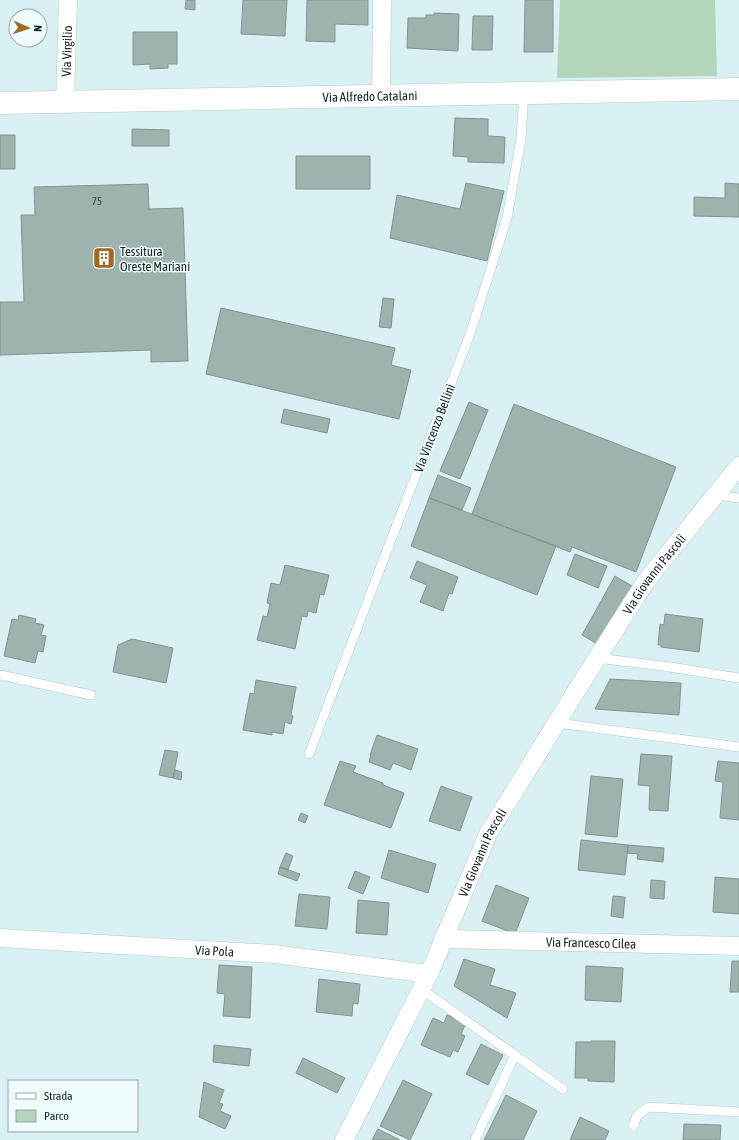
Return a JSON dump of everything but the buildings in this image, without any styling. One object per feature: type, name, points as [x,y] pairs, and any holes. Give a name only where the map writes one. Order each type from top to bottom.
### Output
[{"type":"main road","name":"Via Alfredo Catalani","points":[[0,103],[739,89]]},
{"type":"street","name":"Via Virgilio","points":[[65,102],[68,0]]},
{"type":"street","points":[[381,96],[382,0]]},
{"type":"street","name":"Via Giovanni Pascoli","points":[[344,1140],[425,981],[489,832],[646,581],[739,466]]},
{"type":"street","name":"Via Pola","points":[[0,938],[274,954],[425,981]]},
{"type":"street","name":"Via Francesco Cilea","points":[[443,939],[739,946]]},
{"type":"lane","name":"Via Vincenzo Bellini","points":[[309,754],[470,334],[507,218],[521,139],[524,92]]},
{"type":"lane","points":[[716,495],[739,498]]},
{"type":"lane","points":[[597,658],[670,667],[739,678]]},
{"type":"lane","points":[[0,676],[91,695]]},
{"type":"lane","points":[[556,723],[739,747]]},
{"type":"lane","points":[[425,981],[515,1055],[563,1089]]},
{"type":"lane","points":[[475,1140],[515,1055]]},
{"type":"lane","points":[[633,1126],[637,1116],[648,1107],[739,1112]]},
{"type":"green space","points":[[560,0],[715,0],[717,76],[557,78]]},
{"type":"place","name":"Tessitura Oreste Mariani","points":[[104,258]]}]
